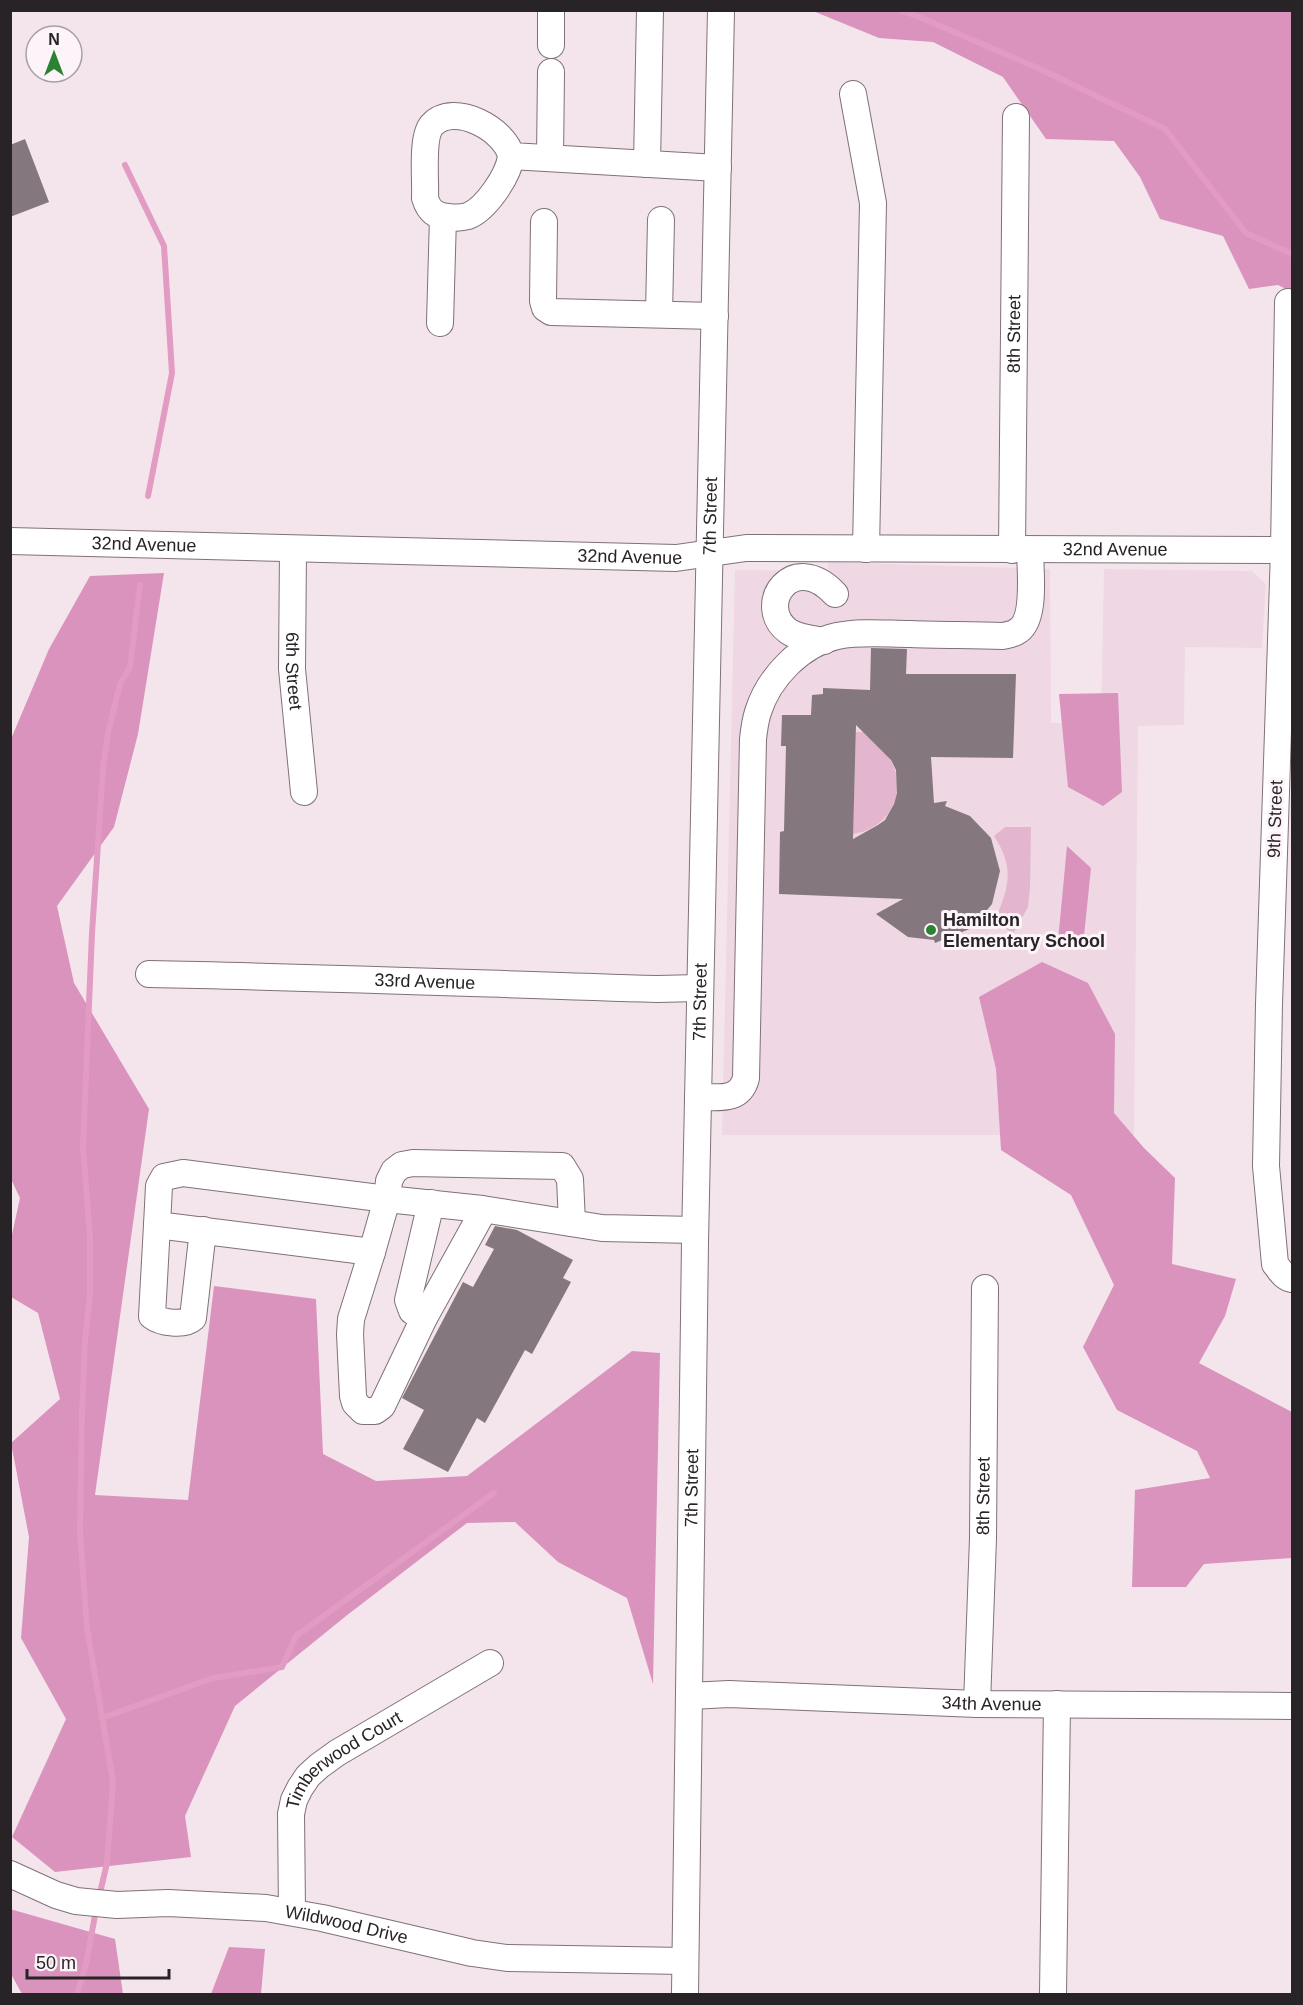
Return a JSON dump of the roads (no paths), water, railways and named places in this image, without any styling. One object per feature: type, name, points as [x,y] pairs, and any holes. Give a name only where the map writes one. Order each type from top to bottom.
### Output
[{"type":"street","points":[[551,10],[551,45]]},
{"type":"street","points":[[647,164],[650,10]]},
{"type":"street","name":"7th Street","points":[[685,1995],[695,1230],[721,10]]},
{"type":"street","points":[[550,158],[551,72]]},
{"type":"street","points":[[853,94],[873,203],[866,549]]},
{"type":"street","points":[[455,116],[468,117],[502,138],[511,156],[510,168],[493,193],[469,216],[443,217],[432,212],[425,198],[426,138],[431,126],[441,119],[455,116]]},
{"type":"street","name":"8th Street","points":[[824,641],[836,636],[862,633],[1002,636],[1018,632],[1027,622],[1030,593],[1021,550],[1016,117]]},
{"type":"street","points":[[511,156],[718,168]]},
{"type":"street","points":[[440,323],[443,217]]},
{"type":"street","points":[[659,314],[661,220]]},
{"type":"street","points":[[544,222],[544,308],[550,312],[715,316]]},
{"type":"street","name":"9th Street","points":[[1284,1271],[1266,1166],[1281,1003],[1288,550],[1288,302]]},
{"type":"street","name":"32nd Avenue","points":[[10,541],[676,558],[746,548],[1288,550]]},
{"type":"street","name":"6th Street","points":[[293,549],[292,669],[304,792]]},
{"type":"street","points":[[824,641],[796,635],[787,630],[776,609],[776,599],[780,588],[790,580],[802,577],[816,577],[835,594]]},
{"type":"street","points":[[699,1097],[727,1097],[744,1087],[746,1078],[753,739],[758,712],[779,673],[795,658],[824,641]]},
{"type":"street","name":"33rd Avenue","points":[[149,974],[293,976],[393,982],[657,989],[700,988]]},
{"type":"street","points":[[482,1209],[481,1215],[424,1318],[382,1406],[375,1411],[363,1411],[358,1408],[353,1396],[351,1319],[387,1199],[389,1181],[394,1171],[402,1165],[413,1163],[553,1164],[562,1166],[570,1179],[572,1223]]},
{"type":"street","points":[[203,1230],[193,1318],[190,1322],[182,1323],[156,1319],[152,1316],[159,1186],[164,1177],[183,1173],[482,1209],[602,1228],[695,1230]]},
{"type":"street","points":[[424,1318],[412,1311],[408,1300],[431,1203]]},
{"type":"street","points":[[157,1225],[372,1252]]},
{"type":"street","name":"8th Street","points":[[977,1704],[983,1538],[985,1288]]},
{"type":"street","name":"Timberwood Court","points":[[292,1912],[291,1814],[294,1800],[308,1776],[337,1754],[490,1663]]},
{"type":"street","name":"34th Avenue","points":[[690,1696],[729,1694],[977,1704],[1293,1706]]},
{"type":"street","points":[[1053,1995],[1057,1704]]},
{"type":"street","name":"Wildwood Drive","points":[[10,1874],[56,1895],[76,1900],[117,1905],[217,1904],[292,1912],[484,1955],[531,1959],[685,1961]]},
{"type":"waterway","points":[[899,10],[1040,69],[1165,129],[1246,233],[1292,254]]},
{"type":"waterway","points":[[125,165],[164,246],[172,373],[148,496]]},
{"type":"waterway","points":[[99,1897],[107,1863],[113,1781],[87,1628],[80,1531],[85,1341],[90,1294],[90,1237],[83,1147],[92,933],[103,769],[108,733],[120,684],[130,667],[140,585]]},
{"type":"waterway","points":[[102,1718],[213,1678],[282,1667],[296,1636],[494,1493]]},
{"type":"waterway","points":[[77,1994],[86,1964],[96,1910]]},
{"type":"place","name":"Hamilton Elementary School","points":[[931,930]]}]
